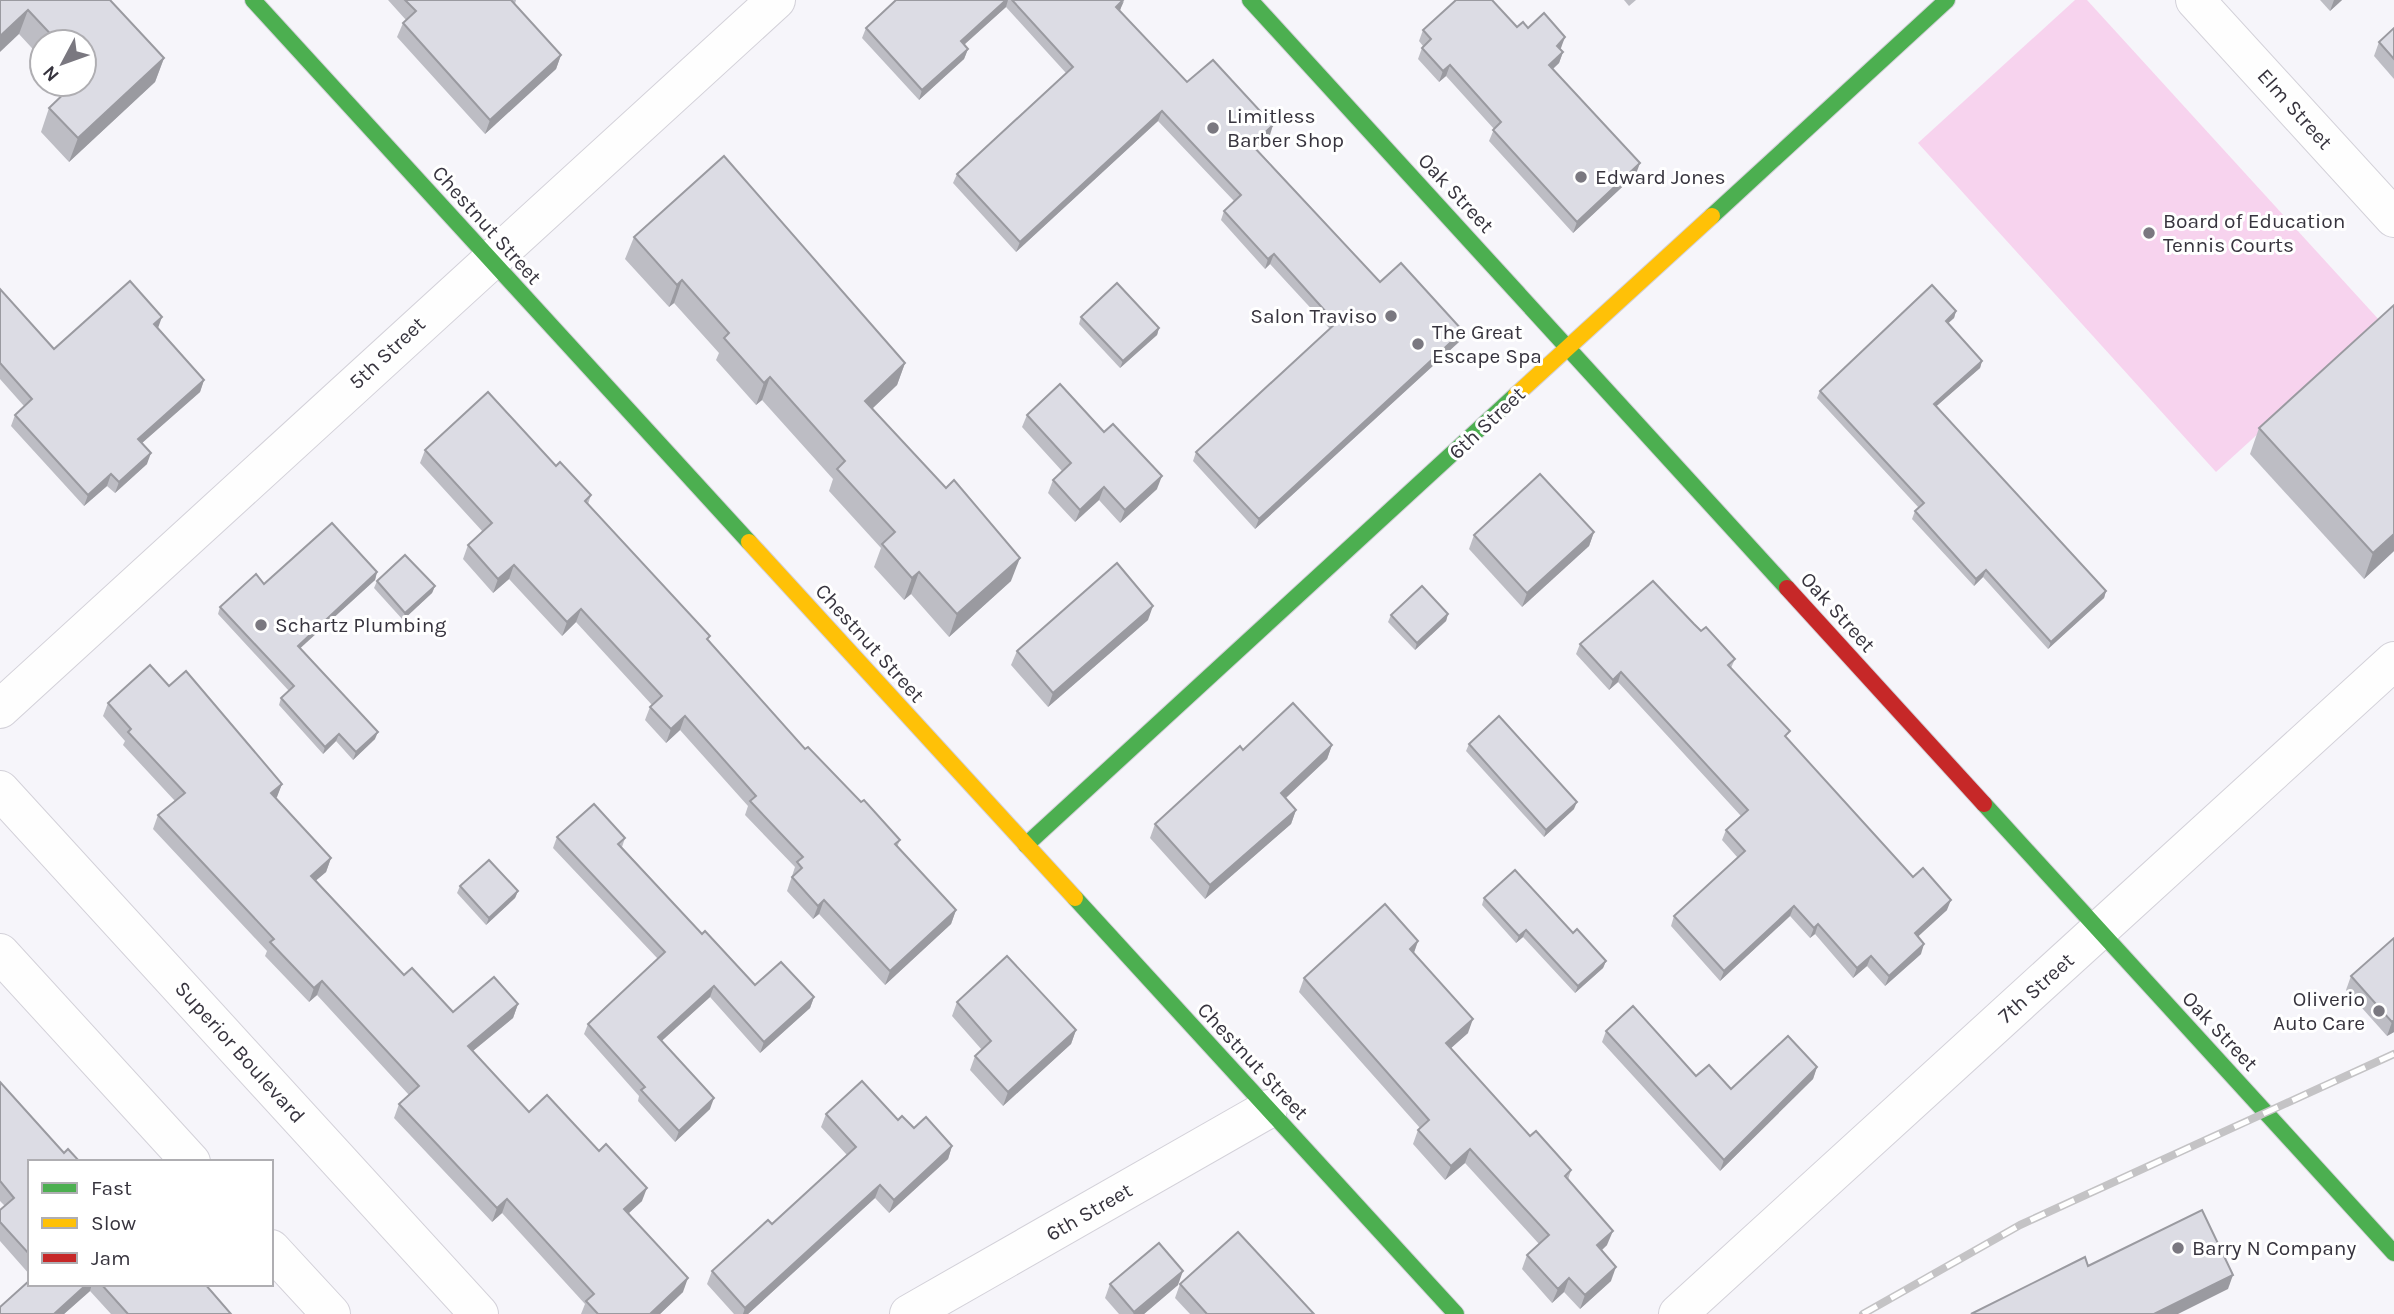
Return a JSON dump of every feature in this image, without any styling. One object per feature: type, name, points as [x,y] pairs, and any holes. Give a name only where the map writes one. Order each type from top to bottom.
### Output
[{"type":"street","name":"Chestnut Street","points":[[253,0],[1456,1314]]},
{"type":"street","name":"5th Street","points":[[0,709],[776,0]]},
{"type":"street","name":"Oak Street","points":[[1250,0],[2394,1253]]},
{"type":"street","name":"6th Street","points":[[1026,845],[1947,0]]},
{"type":"street","name":"Elm Street","points":[[2195,0],[2394,218]]},
{"type":"street","name":"7th Street","points":[[1678,1314],[2394,661]]},
{"type":"street","name":"Superior Boulevard","points":[[0,790],[479,1314]]},
{"type":"street","points":[[0,953],[189,1160]]},
{"type":"street","name":"6th Street","points":[[909,1314],[1268,1109]]},
{"type":"street","points":[[273,1251],[331,1314]]},
{"type":"shaded area","name":"Board of Education Tennis Courts","points":[[2075,0],[2087,0],[2381,322],[2216,472],[1918,143]]},
{"type":"building","points":[[0,0],[110,0],[164,58],[78,138],[49,108],[59,98],[98,98],[98,28],[45,28],[28,10],[0,36]]},
{"type":"building","points":[[405,0],[511,0],[561,55],[490,120],[403,23],[416,11]]},
{"type":"building","points":[[896,0],[1006,0],[961,41],[968,49],[922,90],[866,28]]},
{"type":"building","points":[[1012,0],[1123,0],[1116,7],[1187,82],[1213,60],[1273,125],[1252,145],[1380,282],[1401,263],[1463,331],[1259,519],[1196,452],[1336,323],[1274,254],[1268,259],[1224,211],[1241,195],[1162,111],[1020,242],[957,174],[1073,67]]},
{"type":"building","points":[[1456,0],[1492,0],[1517,27],[1523,22],[1528,28],[1544,13],[1565,37],[1557,46],[1563,52],[1549,65],[1640,163],[1577,222],[1493,130],[1501,122],[1450,65],[1443,71],[1422,48],[1431,39],[1423,30]]},
{"type":"building","points":[[2394,28],[2394,59],[2379,42]]},
{"type":"building","points":[[724,156],[905,363],[865,401],[946,488],[954,480],[1020,558],[957,614],[919,572],[912,578],[882,544],[895,532],[837,469],[845,461],[770,377],[764,383],[724,338],[729,333],[682,280],[677,285],[634,237]]},
{"type":"building","points":[[130,281],[162,317],[154,324],[204,380],[138,439],[151,453],[119,482],[111,474],[88,495],[15,415],[32,399],[0,363],[0,289],[54,349]]},
{"type":"building","points":[[1117,283],[1159,328],[1123,361],[1081,317]]},
{"type":"building","points":[[1932,285],[1956,311],[1946,321],[1982,361],[1934,404],[2106,591],[2051,642],[1986,570],[1976,579],[1915,511],[1924,503],[1820,391]]},
{"type":"building","points":[[2394,305],[2394,534],[2373,553],[2259,428]]},
{"type":"building","points":[[1060,384],[1104,432],[1113,424],[1162,476],[1125,510],[1104,487],[1080,510],[1053,480],[1071,463],[1027,415]]},
{"type":"building","points":[[488,392],[556,466],[560,462],[591,495],[585,501],[710,636],[707,639],[805,749],[808,747],[861,802],[864,800],[900,840],[895,844],[956,910],[890,971],[824,900],[818,906],[792,877],[802,868],[797,862],[803,857],[750,801],[756,796],[685,716],[671,729],[650,707],[662,696],[581,609],[567,622],[514,565],[498,579],[468,545],[492,523],[425,450]]},
{"type":"building","points":[[1540,474],[1594,532],[1527,593],[1474,535]]},
{"type":"building","points":[[332,523],[377,572],[298,646],[378,732],[356,752],[339,734],[325,747],[281,698],[294,686],[220,607],[256,574],[264,584]]},
{"type":"building","points":[[405,555],[435,586],[405,613],[377,581]]},
{"type":"building","points":[[1117,563],[1153,606],[1053,693],[1017,651]]},
{"type":"building","points":[[1653,581],[1701,631],[1706,627],[1735,659],[1728,665],[1790,731],[1785,736],[1913,877],[1923,868],[1951,900],[1915,933],[1924,944],[1889,976],[1871,956],[1857,968],[1818,924],[1814,928],[1794,906],[1724,971],[1674,916],[1745,851],[1726,830],[1748,810],[1621,672],[1613,680],[1580,644]]},
{"type":"building","points":[[1422,586],[1448,614],[1417,643],[1391,615]]},
{"type":"building","points":[[150,665],[169,686],[186,671],[282,784],[271,793],[331,858],[311,876],[404,975],[412,968],[453,1012],[494,977],[518,1004],[468,1046],[529,1112],[547,1095],[599,1151],[606,1144],[647,1188],[624,1209],[688,1278],[650,1314],[598,1314],[586,1301],[594,1294],[507,1199],[497,1208],[399,1104],[419,1086],[322,981],[314,988],[270,942],[274,939],[158,815],[185,793],[128,732],[131,729],[108,703]]},
{"type":"building","points":[[1293,703],[1332,745],[1281,793],[1296,810],[1210,885],[1155,824],[1240,746],[1243,750]]},
{"type":"building","points":[[1499,716],[1577,802],[1546,830],[1469,744]]},
{"type":"building","points":[[594,804],[625,838],[618,844],[702,934],[705,931],[755,985],[781,962],[814,997],[764,1042],[714,986],[658,1037],[714,1098],[679,1131],[641,1090],[645,1087],[588,1024],[665,952],[557,837]]},
{"type":"building","points":[[489,860],[518,891],[489,918],[460,886]]},
{"type":"building","points":[[1515,870],[1573,933],[1577,929],[1606,961],[1578,986],[1526,930],[1519,936],[1484,898]]},
{"type":"building","points":[[1385,904],[1418,941],[1410,949],[1473,1019],[1446,1043],[1530,1136],[1536,1131],[1571,1170],[1565,1176],[1613,1231],[1597,1245],[1616,1267],[1585,1295],[1569,1278],[1558,1289],[1527,1255],[1549,1235],[1470,1149],[1451,1166],[1418,1130],[1429,1120],[1304,978]]},
{"type":"building","name":"Oliverio Auto Care","points":[[2394,938],[2394,1020],[2392,1022],[2351,976]]},
{"type":"building","points":[[1007,956],[1076,1030],[1008,1092],[975,1056],[991,1041],[957,1002]]},
{"type":"building","points":[[1633,1006],[1696,1076],[1709,1065],[1731,1089],[1788,1036],[1817,1067],[1724,1160],[1606,1031]]},
{"type":"building","points":[[862,1081],[898,1120],[902,1116],[914,1128],[926,1117],[952,1146],[894,1200],[880,1185],[745,1308],[712,1271],[768,1220],[772,1224],[856,1147],[826,1114]]},
{"type":"building","points":[[0,1082],[64,1153],[68,1149],[78,1160],[28,1160],[28,1253],[0,1222],[0,1210],[14,1198],[0,1181]]},
{"type":"building","name":"Barry N Company","points":[[2202,1210],[2233,1275],[2154,1314],[1971,1314],[2085,1257],[2088,1266]]},
{"type":"building","points":[[1238,1232],[1314,1314],[1207,1314],[1180,1284]]},
{"type":"building","points":[[1159,1243],[1183,1271],[1134,1312],[1110,1284]]},
{"type":"building","points":[[28,1282],[28,1286],[85,1286],[54,1314],[0,1314],[0,1307]]},
{"type":"building","points":[[103,1286],[207,1286],[231,1314],[128,1314]]},
{"type":"railway","points":[[1863,1314],[2020,1225],[2394,1054]]},
{"type":"traffic: fast","points":[[253,0],[749,542]]},
{"type":"traffic: fast","points":[[1250,0],[1787,588]]},
{"type":"traffic: fast","points":[[1712,216],[1947,0]]},
{"type":"traffic: fast","points":[[1026,845],[1516,395]]},
{"type":"traffic: fast","points":[[1984,804],[2394,1253]]},
{"type":"traffic: fast","points":[[1075,898],[1456,1314]]},
{"type":"traffic: slow","points":[[1516,395],[1712,216]]},
{"type":"traffic: slow","points":[[749,542],[1075,898]]},
{"type":"traffic: jam","points":[[1787,588],[1984,804]]},
{"type":"place","name":"Limitless Barber Shop","points":[[1213,128]]},
{"type":"place","name":"Edward Jones","points":[[1581,177]]},
{"type":"place","name":"Board of Education Tennis Courts","points":[[2149,233]]},
{"type":"place","name":"Salon Traviso","points":[[1391,316]]},
{"type":"place","name":"The Great Escape Spa","points":[[1418,344]]},
{"type":"place","name":"Schartz Plumbing","points":[[261,625]]},
{"type":"place","name":"Oliverio Auto Care","points":[[2379,1011]]},
{"type":"place","name":"Barry N Company","points":[[2178,1248]]}]
